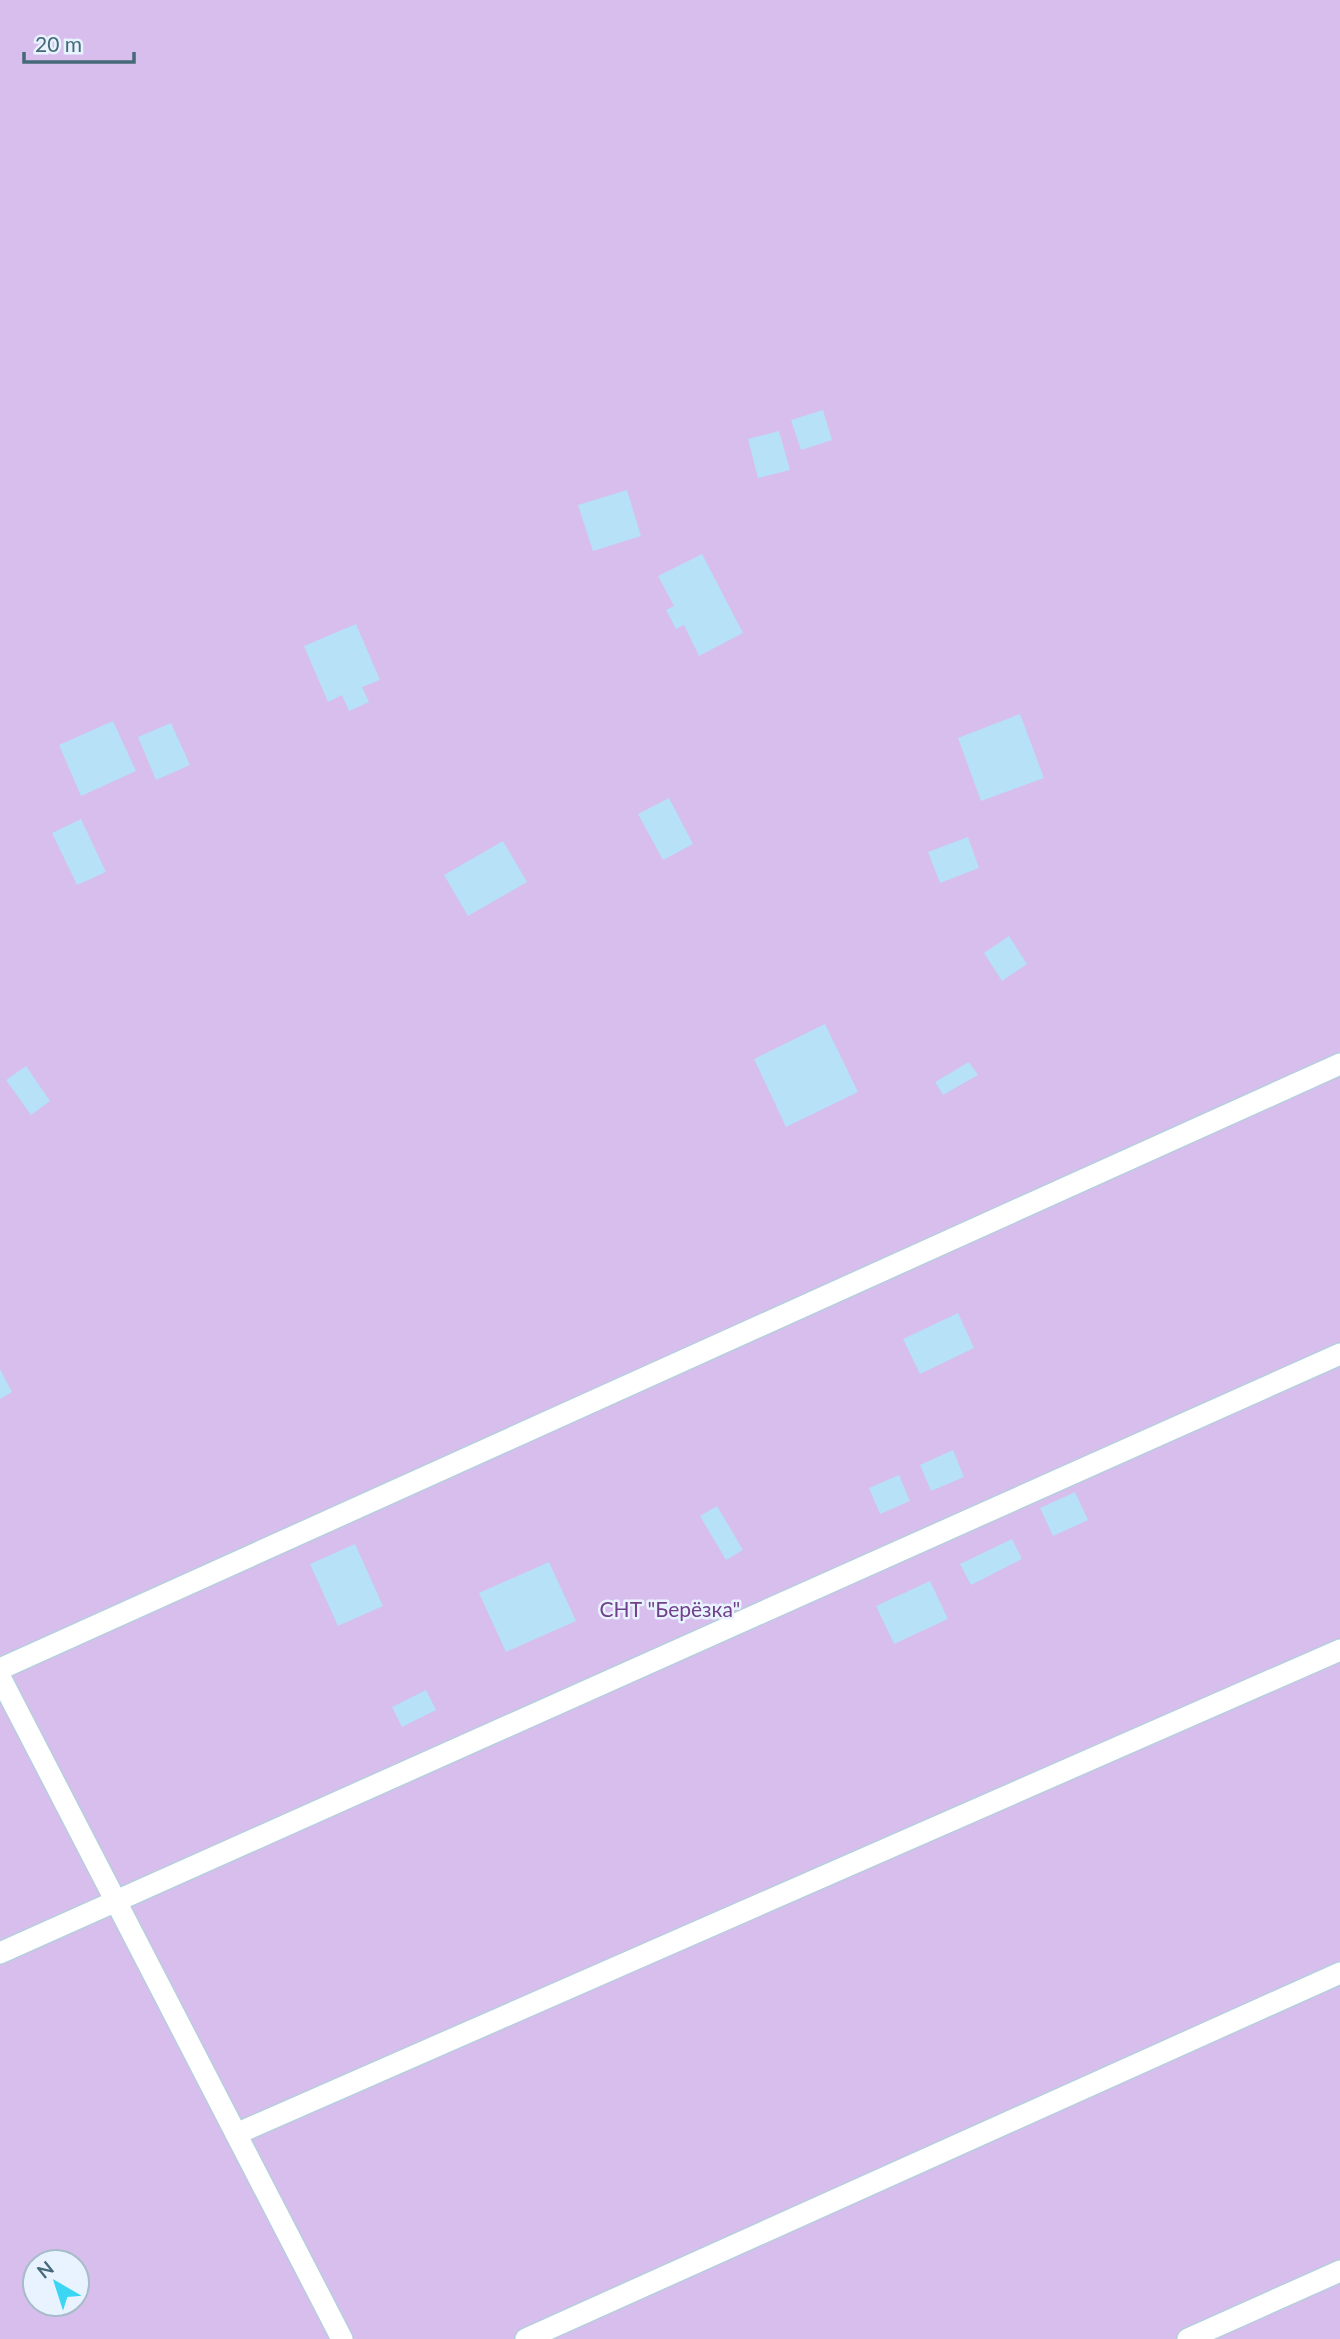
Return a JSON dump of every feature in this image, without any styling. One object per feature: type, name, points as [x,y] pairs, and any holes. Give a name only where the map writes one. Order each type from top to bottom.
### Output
[{"type":"lane","points":[[0,1669],[1340,1064]]},
{"type":"lane","points":[[0,1953],[1340,1354]]},
{"type":"lane","points":[[236,2134],[1340,1650]]},
{"type":"lane","points":[[0,1677],[342,2339]]},
{"type":"lane","points":[[526,2339],[1340,1973]]},
{"type":"lane","points":[[1188,2339],[1340,2271]]},
{"type":"green space","name":"СНТ \"Берёзка\"","points":[[0,0],[1340,0],[1340,2339],[0,2339]]},
{"type":"building","points":[[823,410],[832,440],[801,450],[791,420]]},
{"type":"building","points":[[779,431],[790,470],[758,478],[748,439]]},
{"type":"building","points":[[627,490],[641,536],[593,551],[578,505]]},
{"type":"building","points":[[702,554],[743,633],[699,656],[684,625],[676,629],[666,610],[674,606],[658,576]]},
{"type":"building","points":[[356,624],[380,680],[362,687],[369,702],[349,711],[342,695],[328,702],[304,646]]},
{"type":"building","points":[[1020,714],[1044,778],[981,801],[958,738]]},
{"type":"building","points":[[113,721],[136,771],[81,796],[59,745]]},
{"type":"building","points":[[171,723],[190,765],[156,780],[138,737]]},
{"type":"building","points":[[669,798],[693,844],[663,860],[638,814]]},
{"type":"building","points":[[81,819],[106,872],[77,885],[52,833]]},
{"type":"building","points":[[968,837],[979,868],[940,883],[928,852]]},
{"type":"building","points":[[503,841],[527,882],[468,916],[444,875]]},
{"type":"building","points":[[1009,936],[1027,964],[1002,981],[984,953]]},
{"type":"building","points":[[825,1024],[858,1092],[786,1127],[754,1059]]},
{"type":"building","points":[[969,1062],[978,1075],[943,1095],[935,1082]]},
{"type":"building","points":[[26,1066],[50,1101],[31,1115],[6,1080]]},
{"type":"building","points":[[958,1313],[974,1348],[920,1374],[903,1339]]},
{"type":"building","points":[[0,1369],[12,1392],[0,1399]]},
{"type":"building","points":[[953,1450],[964,1477],[931,1491],[920,1465]]},
{"type":"building","points":[[899,1475],[910,1501],[880,1514],[869,1488]]},
{"type":"building","points":[[1075,1492],[1088,1520],[1053,1536],[1040,1508]]},
{"type":"building","points":[[717,1506],[743,1550],[726,1560],[700,1516]]},
{"type":"building","points":[[1012,1539],[1022,1559],[971,1585],[960,1564]]},
{"type":"building","points":[[355,1544],[383,1606],[338,1626],[310,1564]]},
{"type":"building","points":[[549,1562],[576,1621],[506,1652],[479,1593]]},
{"type":"building","points":[[930,1581],[948,1619],[894,1644],[876,1606]]},
{"type":"building","points":[[426,1690],[436,1710],[402,1727],[392,1707]]}]
